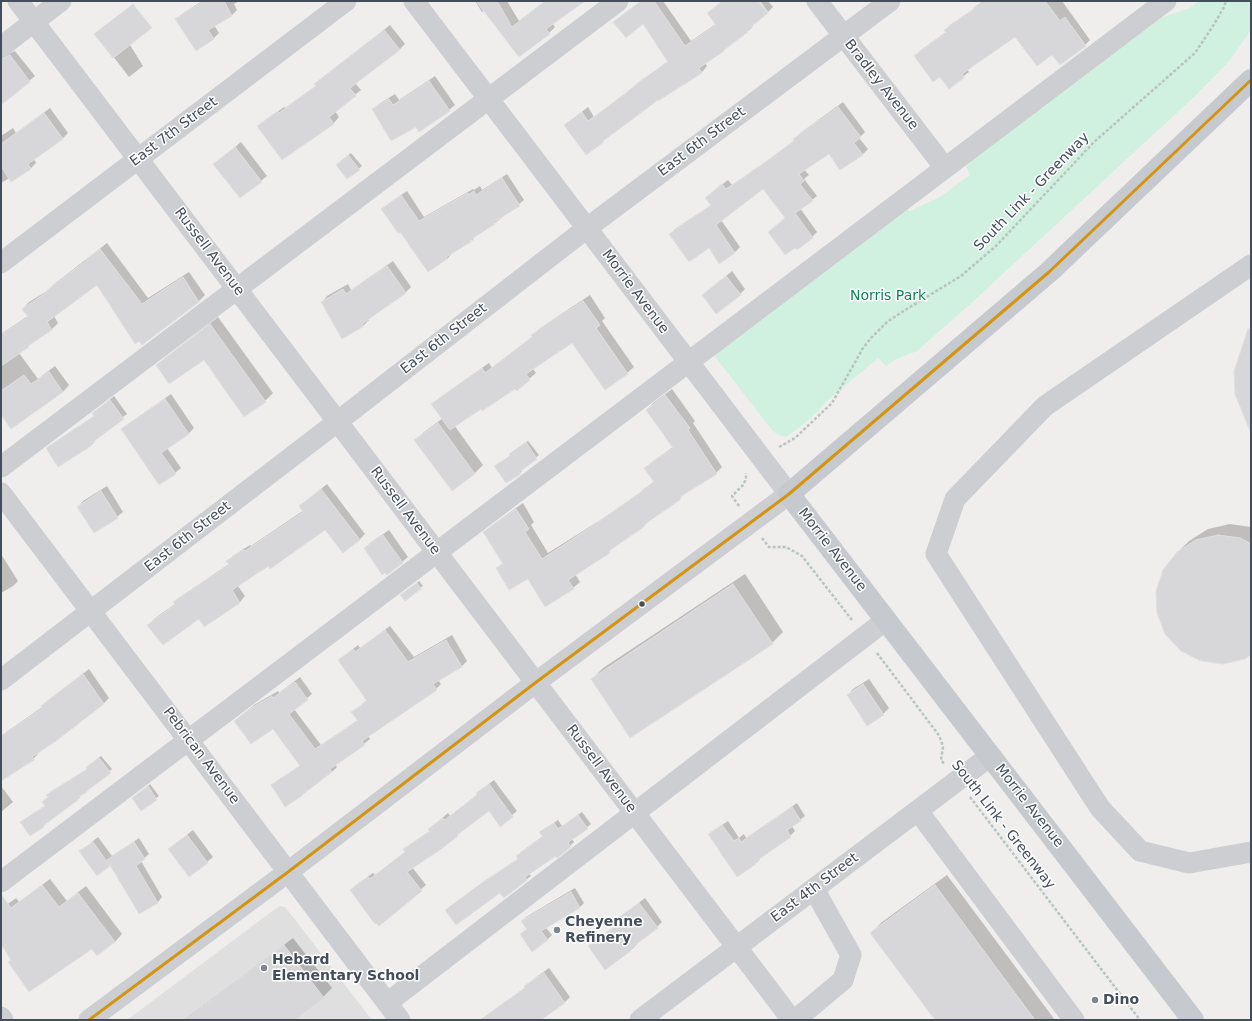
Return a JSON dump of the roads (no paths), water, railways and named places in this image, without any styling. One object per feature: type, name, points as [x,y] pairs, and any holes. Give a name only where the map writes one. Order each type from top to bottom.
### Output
[{"type":"main road","points":[[789,494],[1049,272],[1251,80]]},
{"type":"main road","name":"Morrie Avenue","points":[[789,494],[1193,1020]]},
{"type":"street","name":"Russell Avenue","points":[[18,1],[792,1020]]},
{"type":"street","points":[[1,47],[61,1]]},
{"type":"street","name":"East 7th Street","points":[[1,263],[346,1]]},
{"type":"street","name":"Morrie Avenue","points":[[414,1],[789,494]]},
{"type":"street","points":[[1,467],[618,1]]},
{"type":"street","name":"Bradley Avenue","points":[[817,1],[843,37],[945,168]]},
{"type":"street","name":"East 6th Street","points":[[1,680],[587,228],[890,1]]},
{"type":"street","points":[[1,882],[1166,1]]},
{"type":"street","points":[[1251,265],[1045,406],[955,499],[936,554],[1100,808],[1140,851],[1190,862],[1251,852]]},
{"type":"street","name":"Pebrican Avenue","points":[[1,493],[400,1020]]},
{"type":"street","points":[[89,1020],[288,872],[535,683],[789,494]]},
{"type":"street","points":[[387,1003],[886,620]]},
{"type":"street","name":"East 4th Street","points":[[640,1020],[990,756]]},
{"type":"street","points":[[918,811],[1074,1020]]},
{"type":"street","points":[[795,1020],[843,980],[851,955],[814,889]]},
{"type":"place","name":"Cheyenne Refinery","points":[[557,930]]},
{"type":"place","name":"Hebard Elementary School","points":[[264,968]]},
{"type":"place","name":"Dino","points":[[1095,1000]]},
{"type":"park label","name":"Norris Park","points":[[888,296]]}]
